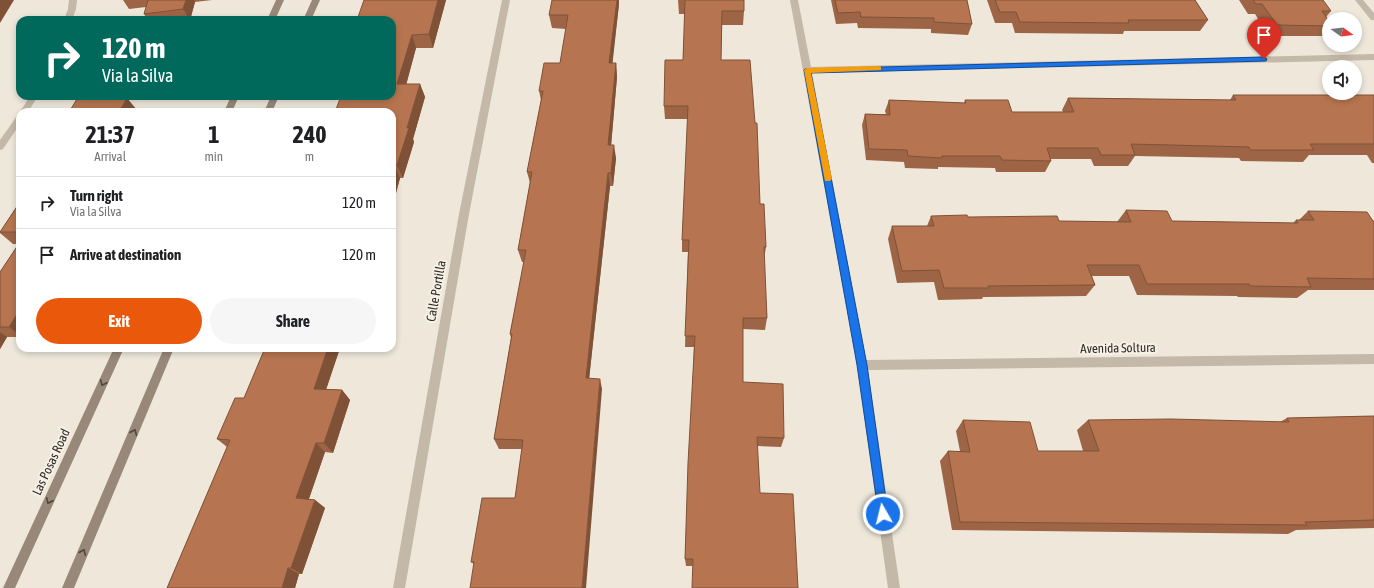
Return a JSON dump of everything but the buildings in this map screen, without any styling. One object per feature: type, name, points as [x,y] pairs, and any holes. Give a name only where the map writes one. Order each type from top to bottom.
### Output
[{"type":"main road","points":[[273,16],[280,0]]},
{"type":"main road","points":[[309,16],[316,0]]},
{"type":"main road","name":"Las Posas Road","points":[[9,588],[117,352]]},
{"type":"main road","points":[[68,588],[167,352]]},
{"type":"street","points":[[69,16],[73,0]]},
{"type":"street","name":"Calle Portilla","points":[[398,588],[464,214],[506,0]]},
{"type":"street","points":[[794,0],[862,365],[894,588]]},
{"type":"street","points":[[1359,0],[1374,18]]},
{"type":"street","points":[[807,70],[1374,57]]},
{"type":"street","points":[[0,147],[16,124]]},
{"type":"street","name":"Avenida Soltura","points":[[862,365],[1374,359]]},
{"type":"slow traffic","points":[[827,179],[807,70],[878,69]]},
{"type":"route","points":[[883,514],[862,365],[807,70],[1264,59]]}]
